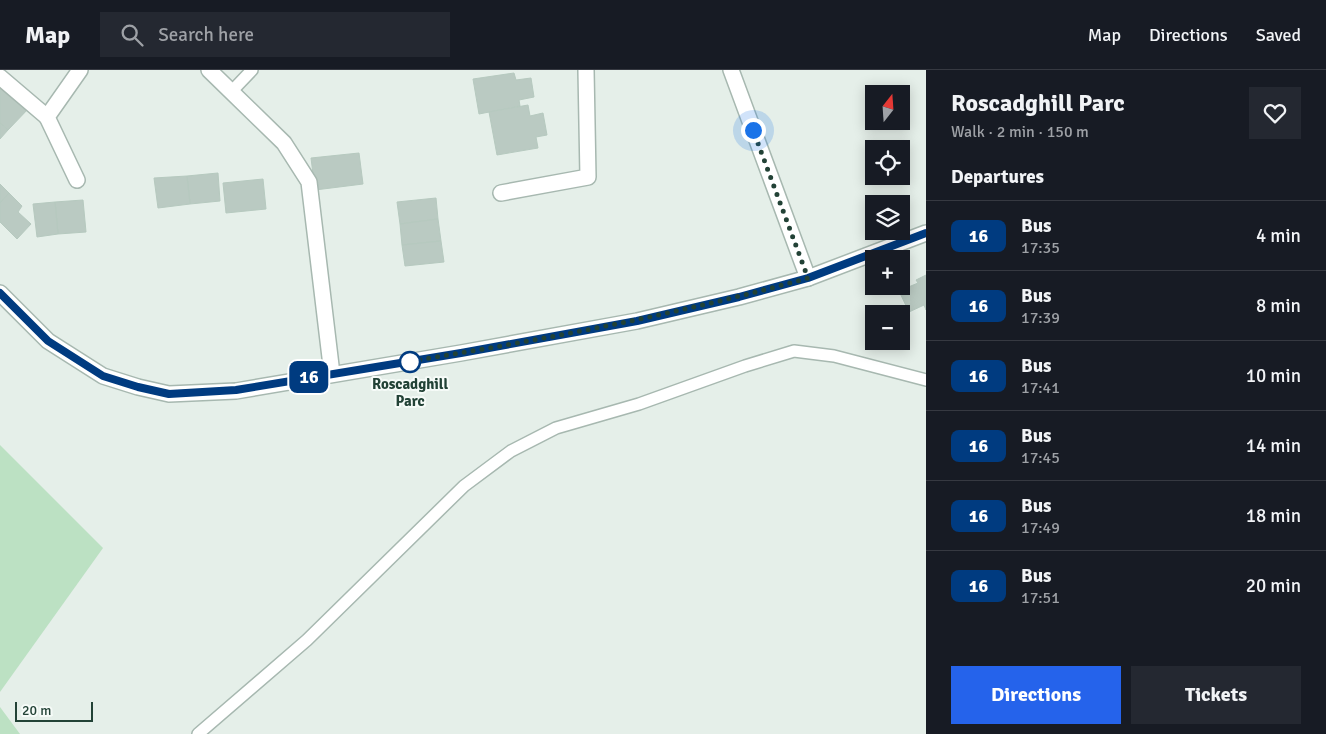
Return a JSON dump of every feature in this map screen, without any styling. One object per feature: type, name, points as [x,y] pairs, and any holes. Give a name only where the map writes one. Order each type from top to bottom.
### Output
[{"type":"street","points":[[48,116],[80,70]]},
{"type":"street","points":[[209,70],[284,143],[309,182],[332,374]]},
{"type":"street","points":[[501,193],[588,177],[586,70]]},
{"type":"street","points":[[732,70],[808,278]]},
{"type":"street","points":[[0,77],[48,116],[77,180]]},
{"type":"street","points":[[0,293],[48,341],[103,376],[169,394],[236,390],[637,321],[739,297],[808,278],[926,233]]},
{"type":"lane","points":[[231,92],[252,70]]},
{"type":"lane","points":[[198,734],[307,640],[464,486],[511,451],[556,428],[639,404],[746,366],[794,352],[834,356],[926,380]]},
{"type":"green space","points":[[0,445],[103,548],[0,692]]},
{"type":"green space","points":[[0,707],[20,734],[0,734]]},
{"type":"building","points":[[514,73],[516,80],[531,78],[534,97],[519,100],[520,106],[479,114],[473,79]]},
{"type":"building","points":[[5,84],[30,107],[8,130],[0,123],[0,90]]},
{"type":"building","points":[[528,105],[530,116],[543,113],[547,135],[536,137],[538,148],[497,155],[489,112]]},
{"type":"building","points":[[0,123],[8,130],[0,139]]},
{"type":"building","points":[[359,153],[363,184],[315,190],[311,158]]},
{"type":"building","points":[[218,173],[220,201],[190,204],[187,176]]},
{"type":"building","points":[[187,176],[190,204],[158,208],[154,178]]},
{"type":"building","points":[[263,179],[266,209],[226,213],[223,183]]},
{"type":"building","points":[[0,184],[9,193],[0,203]]},
{"type":"building","points":[[9,193],[22,206],[18,212],[31,224],[17,239],[0,222],[0,203]]},
{"type":"building","points":[[436,198],[438,219],[400,224],[397,202]]},
{"type":"building","points":[[83,200],[86,232],[58,234],[55,202]]},
{"type":"building","points":[[55,202],[58,234],[37,237],[33,204]]},
{"type":"building","points":[[438,219],[441,241],[402,245],[400,224]]},
{"type":"building","points":[[441,241],[444,262],[405,266],[402,245]]},
{"type":"building","points":[[926,275],[926,310],[924,305],[910,312],[910,305],[906,305],[901,295],[910,295],[910,286],[918,283],[916,280]]},
{"type":"bus line","name":"16","points":[[0,293],[48,341],[103,376],[169,394],[236,390],[461,353],[637,321],[739,297],[808,278],[926,233]]},
{"type":"place","name":"Roscadghill Parc","points":[[410,362]]},
{"type":"route","points":[[410,362],[406,362],[637,321],[739,297],[808,278],[753,130]]}]
